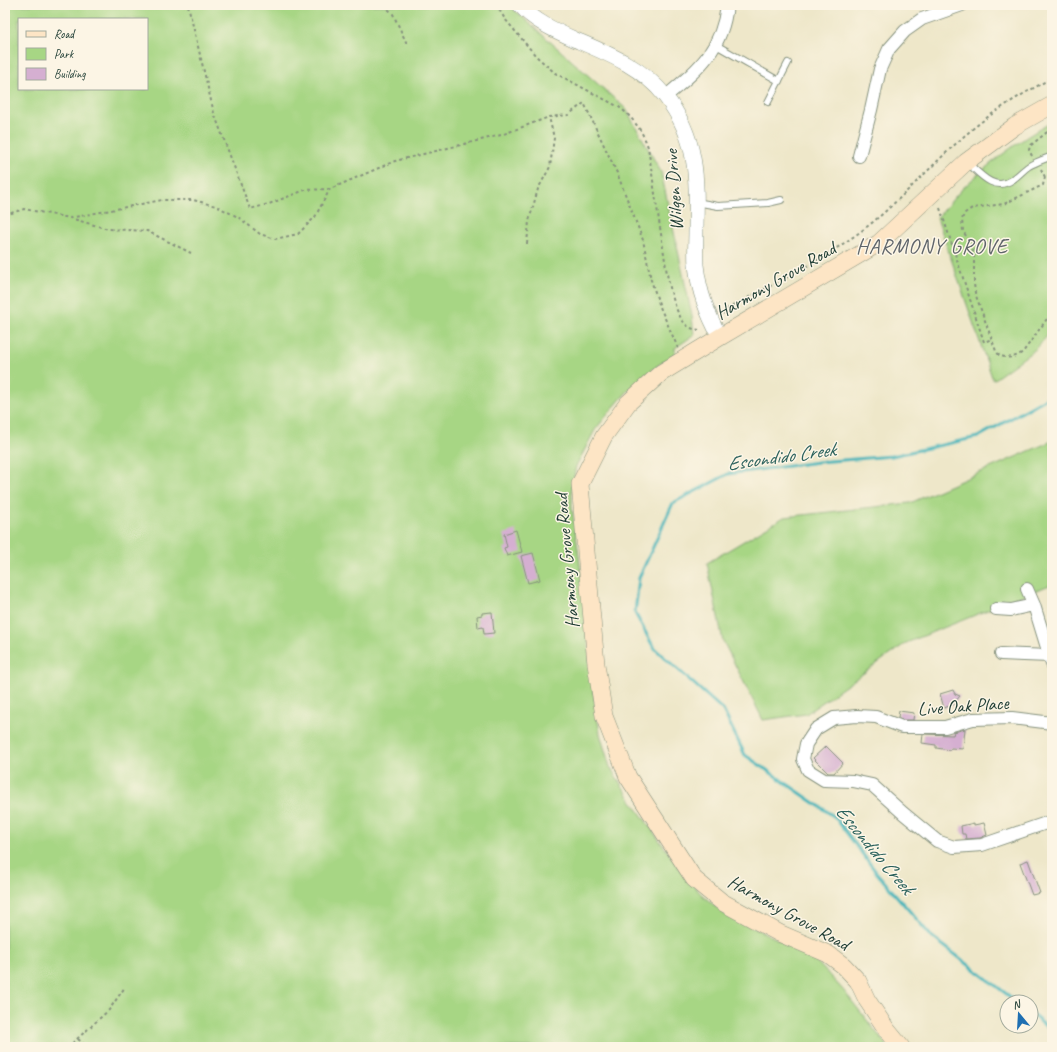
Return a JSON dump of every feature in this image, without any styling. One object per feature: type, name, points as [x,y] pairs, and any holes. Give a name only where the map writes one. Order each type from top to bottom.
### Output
[{"type":"main road","name":"Harmony Grove Road","points":[[900,1047],[867,1000],[858,981],[844,966],[828,954],[779,933],[722,902],[694,879],[628,777],[604,716],[596,664],[580,484],[604,436],[628,403],[661,373],[879,243],[966,162],[1015,126],[1052,105]]},
{"type":"street","name":"Wilgen Drive","points":[[520,5],[538,21],[635,68],[646,76],[665,96],[682,122],[690,141],[694,162],[696,202],[696,264],[701,296],[709,318],[720,337]]},
{"type":"street","points":[[665,96],[690,76],[716,45],[726,17],[727,5]]},
{"type":"street","points":[[859,156],[880,69],[889,49],[905,31],[922,19],[962,5]]},
{"type":"street","points":[[1001,654],[1051,660],[1034,605],[1027,590]]},
{"type":"street","points":[[996,609],[1011,610],[1034,605]]},
{"type":"street","name":"Live Oak Place","points":[[1051,823],[982,845],[954,847],[937,841],[903,814],[872,785],[853,781],[824,780],[808,770],[803,759],[806,744],[816,728],[834,718],[857,716],[876,717],[902,727],[945,726],[973,719],[1012,718],[1052,723]]},
{"type":"street","points":[[1024,820],[1051,823]]},
{"type":"lane","points":[[716,45],[779,81]]},
{"type":"lane","points":[[768,102],[788,63]]},
{"type":"lane","points":[[966,162],[987,180],[997,184],[1009,182],[1028,166],[1052,156]]},
{"type":"lane","points":[[696,202],[718,206],[768,203],[781,200]]},
{"type":"path","points":[[188,5],[214,113],[250,209],[269,204],[305,190],[330,189],[395,162],[501,135],[549,117],[568,115],[584,103],[620,181],[643,240],[651,280],[660,307],[682,360]]},
{"type":"path","points":[[384,5],[393,14],[407,44]]},
{"type":"path","points":[[496,5],[505,19],[544,64],[562,78],[619,107],[640,128],[648,147],[666,274],[670,289],[679,314],[685,324],[692,329],[699,330]]},
{"type":"path","points":[[722,315],[727,310],[843,244],[874,221],[982,121],[1014,99],[1052,78]]},
{"type":"path","points":[[527,244],[529,221],[538,189],[550,167],[554,138],[549,117]]},
{"type":"path","points":[[1033,159],[1029,147],[1052,128]]},
{"type":"path","points":[[1045,177],[1043,184],[1023,195],[1004,204],[972,208],[965,213],[962,219],[963,231],[971,244],[974,253],[975,293],[999,355],[1004,358],[1016,356],[1026,348],[1052,312]]},
{"type":"path","points":[[70,218],[162,200],[193,200],[216,206],[238,217],[260,234],[275,239],[298,234],[315,217],[330,189]]},
{"type":"path","points":[[940,208],[984,342],[992,339]]},
{"type":"path","points":[[5,215],[24,209],[70,218],[108,229],[148,231],[191,253]]},
{"type":"path","points":[[68,1047],[109,1010],[126,987]]},
{"type":"path","points":[[78,1039],[87,1047]]},
{"type":"green space","points":[[5,5],[509,5],[626,109],[661,172],[692,316],[694,335],[675,348],[675,353],[653,369],[627,392],[595,430],[576,466],[572,487],[572,507],[580,564],[593,690],[600,734],[610,767],[633,803],[679,868],[701,894],[724,914],[792,946],[816,961],[844,991],[888,1047],[5,1047]]},
{"type":"green space","points":[[1052,122],[1052,330],[1037,348],[993,380],[937,218],[961,190],[982,171],[1016,144]]},
{"type":"green space","points":[[1052,441],[1052,584],[906,643],[806,714],[763,720],[723,641],[707,563],[784,517],[910,503]]},
{"type":"building","points":[[516,530],[522,552],[507,556],[504,548],[507,547],[504,534]]},
{"type":"building","points":[[533,553],[540,580],[528,583],[521,556]]},
{"type":"building","points":[[492,612],[494,633],[484,634],[483,627],[478,628],[477,616],[482,615],[482,613]]},
{"type":"building","points":[[953,690],[955,694],[960,696],[954,703],[955,704],[944,708],[940,694]]},
{"type":"building","points":[[899,711],[914,713],[913,720],[903,720],[898,717]]},
{"type":"building","points":[[965,729],[963,749],[951,748],[950,750],[936,748],[936,745],[922,743],[923,734],[953,735],[954,732]]},
{"type":"building","points":[[826,746],[843,763],[834,773],[828,773],[813,758]]},
{"type":"building","points":[[974,823],[974,825],[984,823],[987,835],[980,838],[966,839],[965,834],[962,834],[961,826]]},
{"type":"building","points":[[1028,860],[1040,893],[1032,895],[1020,863]]},
{"type":"waterway","name":"Escondido Creek","points":[[1007,994],[931,936],[876,872],[835,817],[745,755],[723,710],[654,648],[635,613],[639,578],[673,503],[728,474],[818,462],[892,456],[978,437],[1052,395]]},
{"type":"waterway","name":"Escondido Creek","points":[[1039,1020],[1052,1031]]},
{"type":"district","name":"HARMONY GROVE","points":[[932,246]]}]
